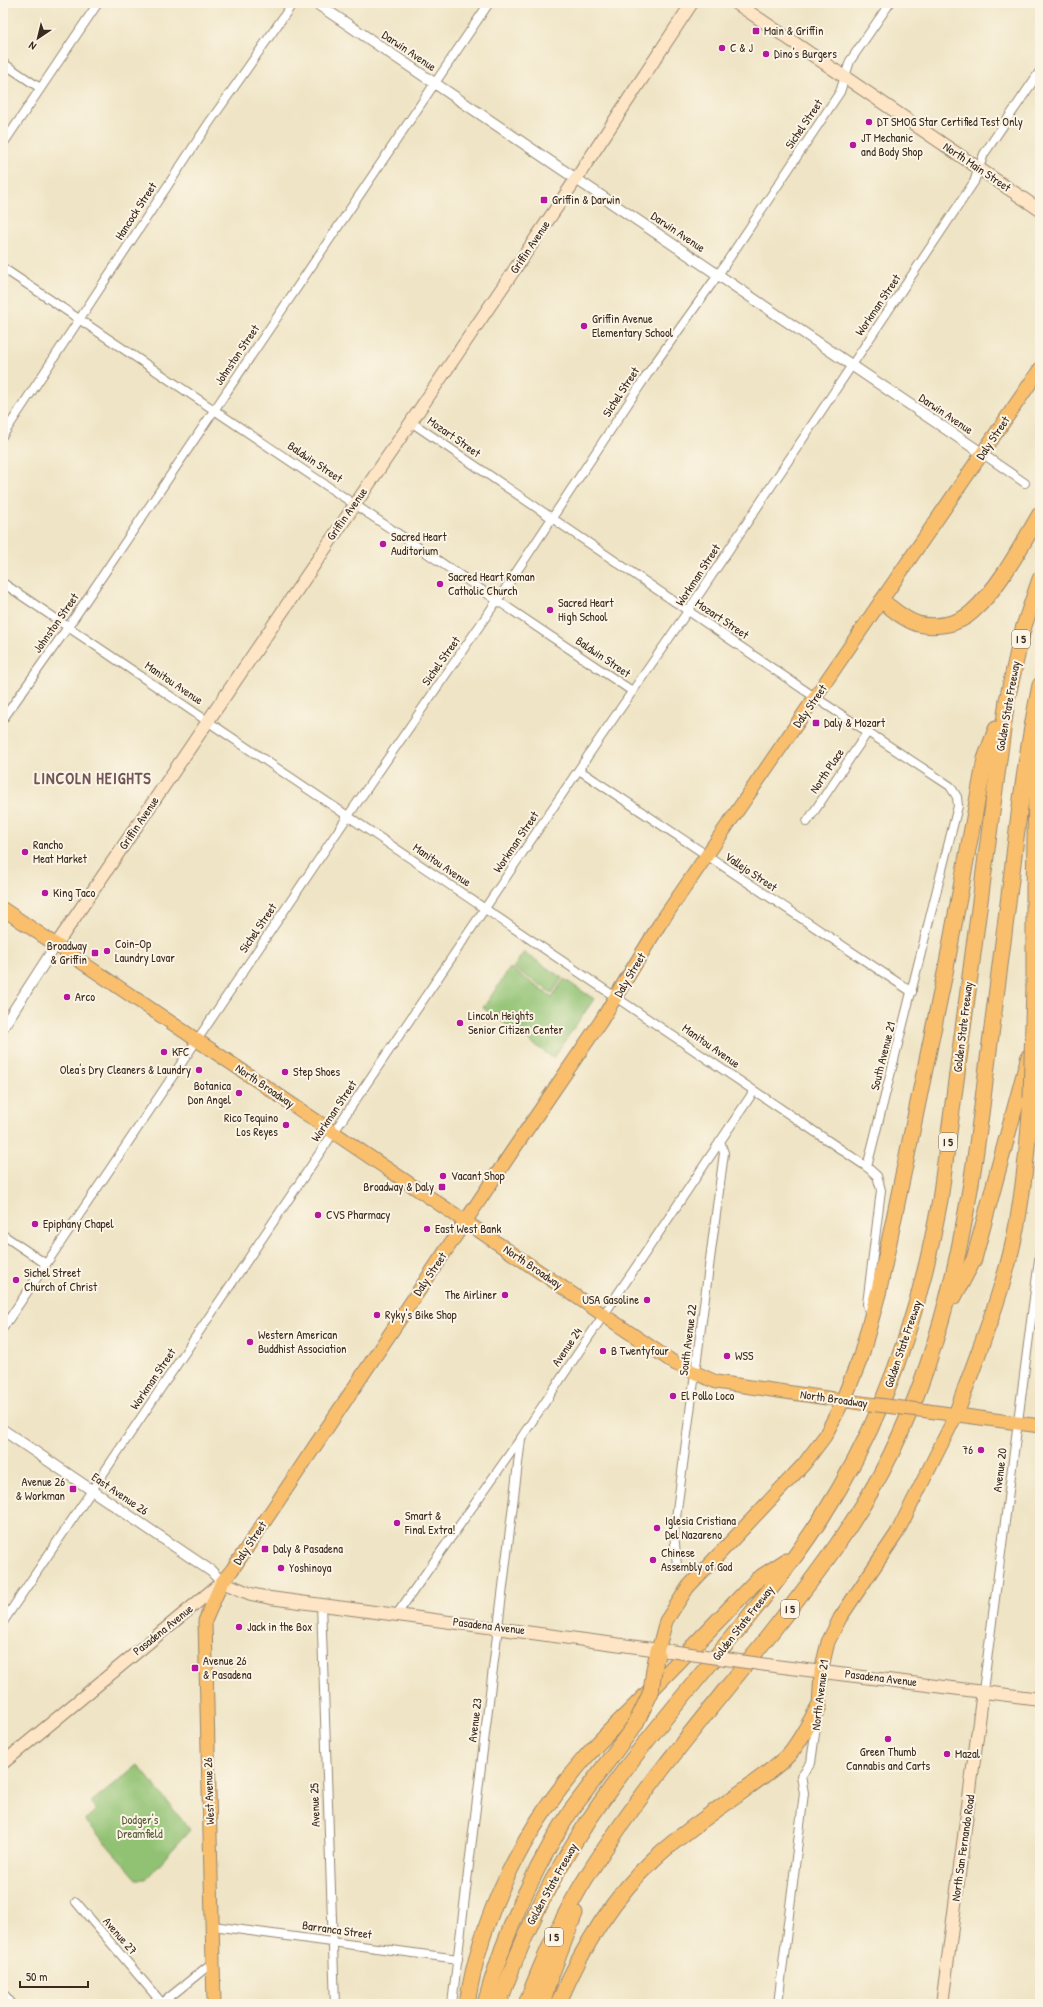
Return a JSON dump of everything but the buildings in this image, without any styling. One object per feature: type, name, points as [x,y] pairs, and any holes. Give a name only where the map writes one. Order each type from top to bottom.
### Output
[{"type":"highway","points":[[882,601],[902,617],[917,624],[939,626],[956,622],[972,613],[990,592],[1040,514]]},
{"type":"highway","name":"Golden State Freeway","points":[[500,2004],[530,1922],[581,1831],[625,1770],[756,1608],[823,1516],[869,1432],[897,1367],[932,1248],[940,1200],[1007,700],[1023,629],[1040,579]]},
{"type":"highway","name":"I 5","points":[[526,2004],[536,1977],[560,1924],[588,1873],[642,1797],[825,1565],[889,1458],[914,1406],[943,1318],[958,1258],[974,1174],[1023,778],[1040,685]]},
{"type":"highway","points":[[843,1401],[861,1356],[879,1290],[945,974],[985,759],[1007,700]]},
{"type":"highway","points":[[956,1415],[1003,1280],[1014,1240],[1028,1150],[1034,985],[1034,876],[1038,743],[1035,709]]},
{"type":"highway","points":[[943,1318],[974,1259],[1040,1015]]},
{"type":"highway","points":[[467,2004],[479,1947],[496,1901],[515,1858],[542,1814],[559,1790],[584,1758],[758,1579],[795,1555]]},
{"type":"highway","points":[[485,2004],[511,1922],[548,1847],[570,1812],[635,1725],[651,1692],[654,1669],[664,1650]]},
{"type":"highway","points":[[558,2004],[570,1976],[598,1925],[628,1886],[655,1858],[790,1754],[806,1732],[818,1706]]},
{"type":"highway","points":[[542,2004],[588,1873]]},
{"type":"main road","name":"Griffin Avenue","points":[[56,945],[354,503],[411,422],[576,179],[692,3]]},
{"type":"main road","name":"North Main Street","points":[[736,3],[1040,210]]},
{"type":"main road","name":"Daly Street","points":[[222,1582],[232,1570],[333,1421],[465,1221],[617,997],[659,925],[705,856],[816,698],[1040,369]]},
{"type":"main road","name":"North Broadway","points":[[3,909],[676,1364],[696,1375],[716,1382],[843,1401],[928,1410],[1040,1426]]},
{"type":"main road","points":[[664,1650],[666,1621],[688,1587],[804,1464],[825,1436],[843,1401]]},
{"type":"main road","name":"North Avenue 21","points":[[818,1706],[821,1671],[828,1642],[840,1618],[897,1533],[956,1415]]},
{"type":"main road","name":"Pasadena Avenue","points":[[3,1763],[222,1582],[251,1594],[767,1665],[983,1691],[1040,1700]]},
{"type":"main road","name":"West Avenue 26","points":[[214,2004],[205,1621],[222,1582]]},
{"type":"main road","name":"North San Fernando Road","points":[[942,2004],[983,1691]]},
{"type":"street","points":[[3,144],[98,3]]},
{"type":"street","name":"Hancock Street","points":[[3,435],[209,123],[293,3]]},
{"type":"street","name":"Darwin Avenue","points":[[316,3],[983,454],[1025,484]]},
{"type":"street","name":"Johnston Street","points":[[3,719],[68,627],[489,3]]},
{"type":"street","name":"Sichel Street","points":[[3,1328],[348,816],[498,600],[653,366],[718,275],[840,92],[846,78],[850,61],[890,3]]},
{"type":"street","points":[[3,63],[40,88]]},
{"type":"street","name":"Workman Street","points":[[3,1622],[688,611],[974,182],[984,154],[1040,71]]},
{"type":"street","name":"Baldwin Street","points":[[3,268],[498,600],[632,692]]},
{"type":"street","name":"Mozart Street","points":[[411,422],[816,698],[951,787],[957,797]]},
{"type":"street","name":"Manitou Avenue","points":[[3,583],[617,997],[867,1168]]},
{"type":"street","name":"North Place","points":[[807,822],[867,732]]},
{"type":"street","name":"Vallejo Street","points":[[579,770],[901,987],[912,992]]},
{"type":"street","name":"South Avenue 21","points":[[867,1168],[958,806],[957,797]]},
{"type":"street","name":"Griffin Avenue","points":[[3,1027],[56,945]]},
{"type":"street","name":"Avenue 24","points":[[397,1614],[521,1438],[754,1091]]},
{"type":"street","name":"South Avenue 22","points":[[677,1566],[674,1533],[696,1375],[724,1153],[720,1142]]},
{"type":"street","points":[[867,1168],[877,1176],[881,1190],[867,1304],[871,1318]]},
{"type":"street","points":[[3,1234],[46,1264]]},
{"type":"street","name":"Avenue 20","points":[[983,1691],[1040,1252]]},
{"type":"street","name":"East Avenue 26","points":[[3,1430],[212,1571],[222,1582]]},
{"type":"street","name":"Avenue 23","points":[[452,2004],[521,1438]]},
{"type":"street","name":"Avenue 25","points":[[321,1604],[335,2004]]},
{"type":"street","name":"North Avenue 21","points":[[778,2004],[804,1793],[801,1776],[811,1763],[818,1706]]},
{"type":"street","name":"Avenue 27","points":[[76,1902],[162,2003]]},
{"type":"street","name":"Barranca Street","points":[[213,1926],[458,1959]]},
{"type":"street","points":[[162,2003],[213,1962]]},
{"type":"street","points":[[3,1993],[12,2004]]},
{"type":"green space","points":[[524,952],[562,978],[552,993],[513,968]]},
{"type":"green space","points":[[510,968],[552,997],[564,979],[594,999],[553,1058],[483,1008]]},
{"type":"green space","name":"Dodger's Dreamfield","points":[[138,1765],[190,1830],[146,1879],[137,1879],[85,1820],[96,1810],[91,1803]]},
{"type":"place","name":"Main & Griffin","points":[[756,31]]},
{"type":"place","name":"C & J","points":[[722,48]]},
{"type":"place","name":"Dino's Burgers","points":[[766,54]]},
{"type":"place","name":"DT SMOG Star Certified Test Only","points":[[869,122]]},
{"type":"place","name":"JT Mechanic and Body Shop","points":[[853,145]]},
{"type":"place","name":"Griffin & Darwin","points":[[544,200]]},
{"type":"place","name":"Griffin Avenue Elementary School","points":[[584,326]]},
{"type":"place","name":"Sacred Heart Auditorium","points":[[383,544]]},
{"type":"place","name":"Sacred Heart Roman Catholic Church","points":[[440,584]]},
{"type":"place","name":"Sacred Heart High School","points":[[550,610]]},
{"type":"place","name":"Daly & Mozart","points":[[816,723]]},
{"type":"place","name":"Rancho Meat Market","points":[[25,852]]},
{"type":"place","name":"King Taco","points":[[45,893]]},
{"type":"place","name":"Coin-Op Laundry Lavar","points":[[107,951]]},
{"type":"place","name":"Broadway & Griffin","points":[[95,953]]},
{"type":"place","name":"Arco","points":[[67,997]]},
{"type":"place","name":"Lincoln Heights Senior Citizen Center","points":[[460,1023]]},
{"type":"place","name":"KFC","points":[[164,1052]]},
{"type":"place","name":"Olea's Dry Cleaners & Laundry","points":[[199,1070]]},
{"type":"place","name":"Step Shoes","points":[[285,1072]]},
{"type":"place","name":"Botanica Don Angel","points":[[239,1093]]},
{"type":"place","name":"Rico Tequino Los Reyes","points":[[286,1125]]},
{"type":"place","name":"Vacant Shop","points":[[443,1176]]},
{"type":"place","name":"Broadway & Daly","points":[[442,1187]]},
{"type":"place","name":"CVS Pharmacy","points":[[318,1215]]},
{"type":"place","name":"Epiphany Chapel","points":[[35,1224]]},
{"type":"place","name":"East West Bank","points":[[427,1229]]},
{"type":"place","name":"Sichel Street Church of Christ","points":[[16,1280]]},
{"type":"place","name":"The Airliner","points":[[505,1295]]},
{"type":"place","name":"USA Gasoline","points":[[647,1300]]},
{"type":"place","name":"Ryky's Bike Shop","points":[[377,1315]]},
{"type":"place","name":"Western American Buddhist Association","points":[[250,1342]]},
{"type":"place","name":"B Twentyfour","points":[[603,1351]]},
{"type":"place","name":"WSS","points":[[727,1356]]},
{"type":"place","name":"El Pollo Loco","points":[[673,1396]]},
{"type":"place","name":"76","points":[[981,1450]]},
{"type":"place","name":"Avenue 26 & Workman","points":[[73,1489]]},
{"type":"place","name":"Smart & Final Extra!","points":[[397,1523]]},
{"type":"place","name":"Iglesia Cristiana Del Nazareno","points":[[657,1528]]},
{"type":"place","name":"Daly & Pasadena","points":[[265,1549]]},
{"type":"place","name":"Chinese Assembly of God","points":[[653,1560]]},
{"type":"place","name":"Yoshinoya","points":[[281,1568]]},
{"type":"place","name":"Jack in the Box","points":[[239,1627]]},
{"type":"place","name":"Avenue 26 & Pasadena","points":[[195,1668]]},
{"type":"place","name":"Green Thumb Cannabis and Carts","points":[[888,1739]]},
{"type":"place","name":"Mazal","points":[[947,1754]]},
{"type":"district","name":"LINCOLN HEIGHTS","points":[[93,778]]}]
